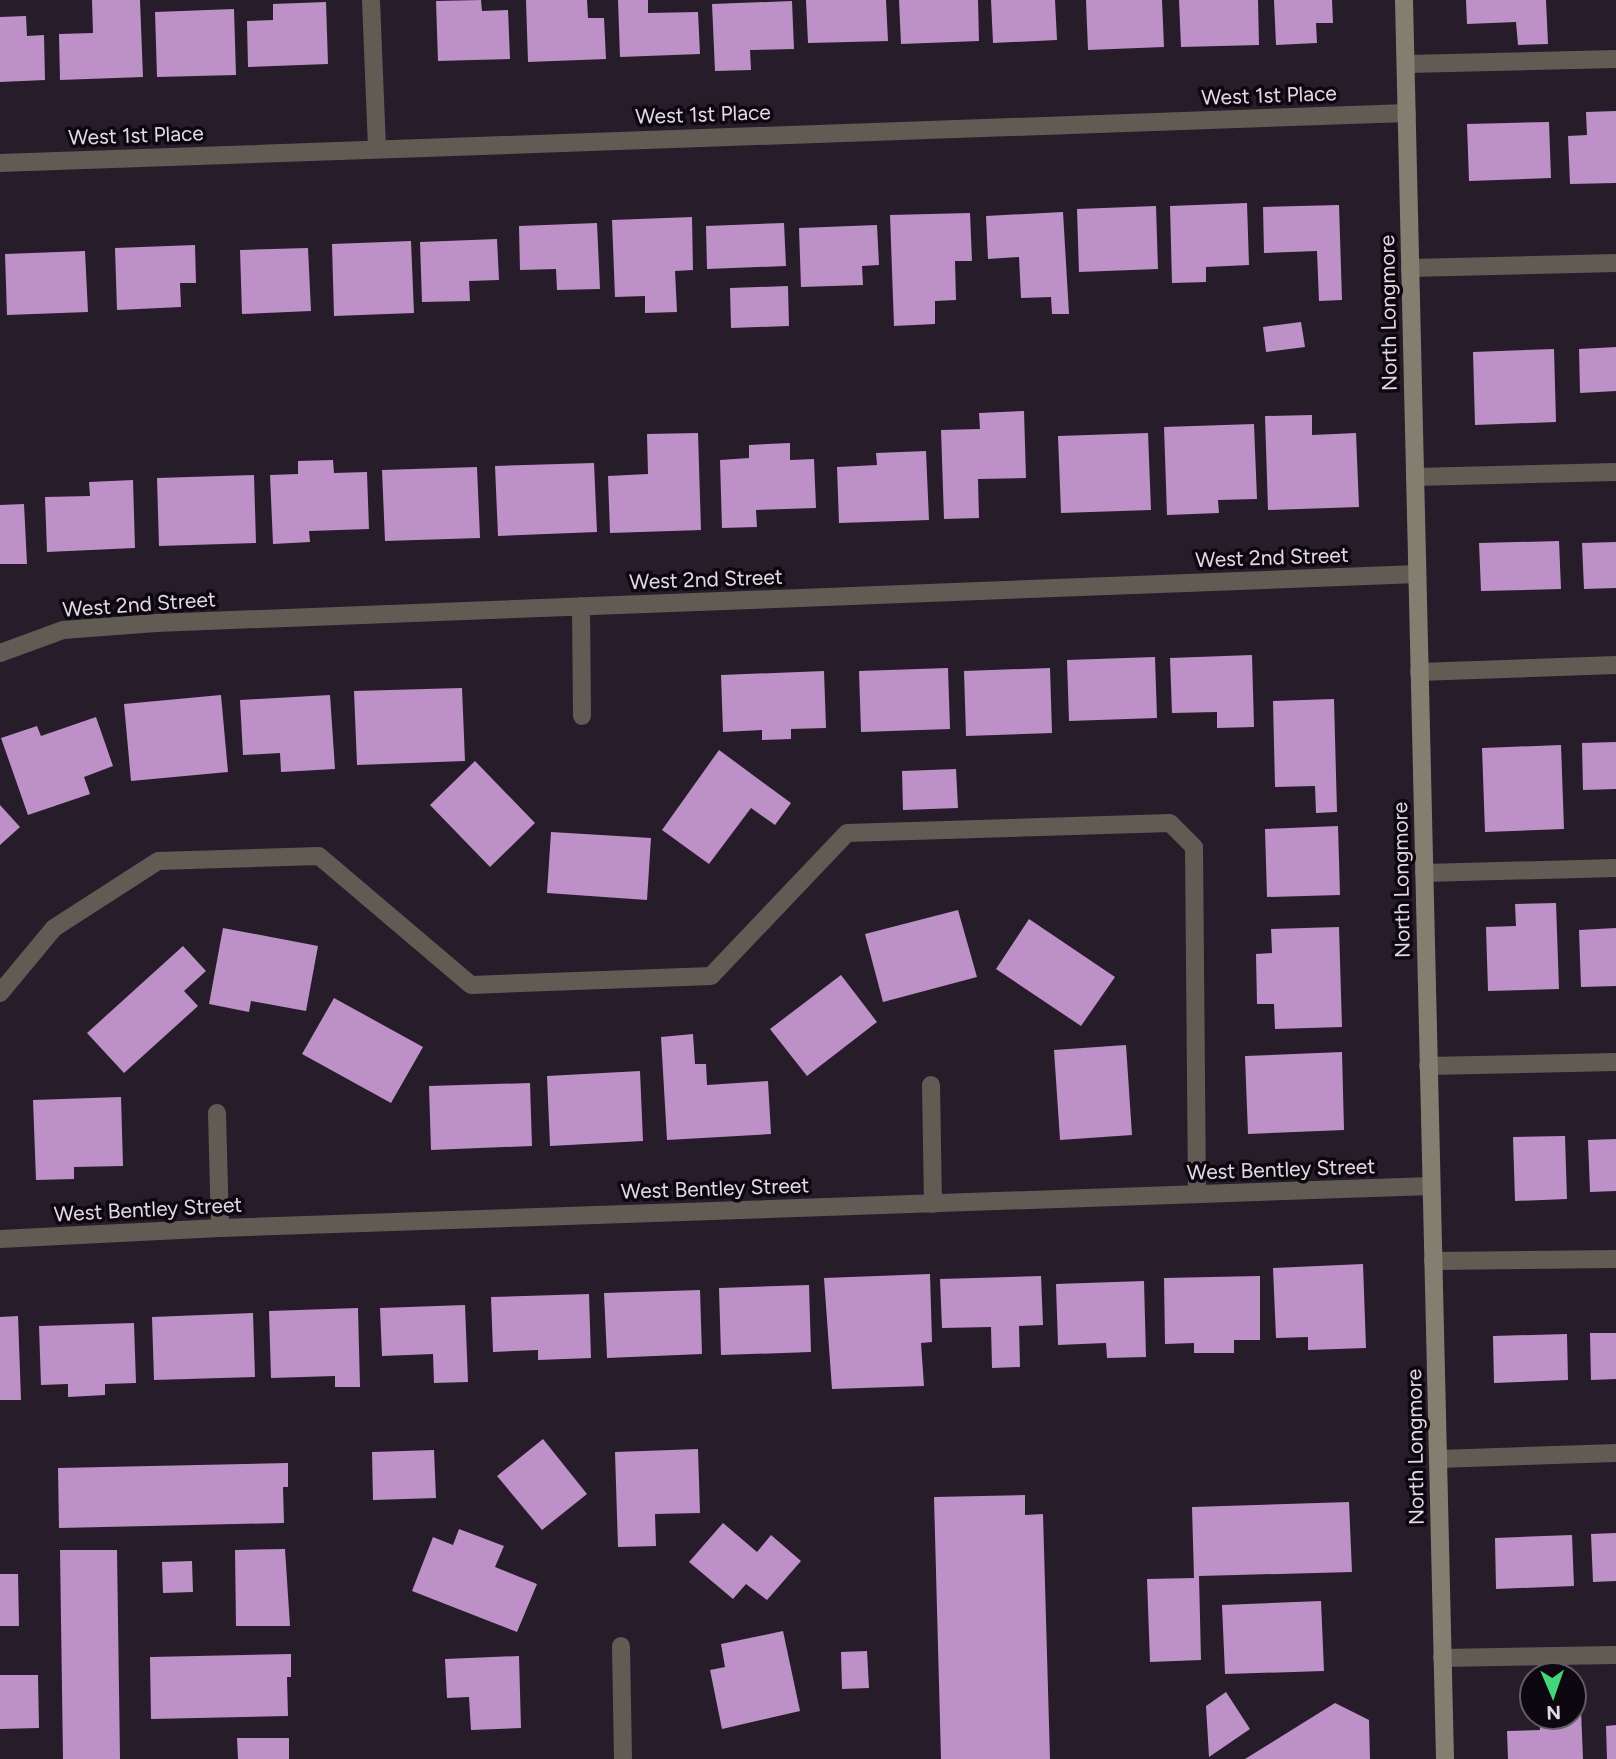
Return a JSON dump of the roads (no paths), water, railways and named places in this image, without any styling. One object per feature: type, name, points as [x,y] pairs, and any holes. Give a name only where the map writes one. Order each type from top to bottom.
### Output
[{"type":"street","points":[[371,0],[376,148]]},
{"type":"street","name":"North Longmore","points":[[1404,0],[1445,1759]]},
{"type":"street","points":[[1406,64],[1616,59]]},
{"type":"street","name":"West 1st Place","points":[[0,163],[1407,113]]},
{"type":"street","points":[[1410,268],[1616,263]]},
{"type":"street","points":[[1415,477],[1616,472]]},
{"type":"street","name":"West 2nd Street","points":[[0,653],[63,630],[156,623],[1417,574]]},
{"type":"street","points":[[581,606],[582,716]]},
{"type":"street","points":[[1419,672],[1616,665]]},
{"type":"street","points":[[0,993],[54,928],[158,861],[319,856],[471,985],[712,976],[847,833],[1170,823],[1194,847],[1198,1194]]},
{"type":"street","points":[[1424,873],[1616,868]]},
{"type":"street","points":[[1428,1066],[1616,1062]]},
{"type":"street","points":[[931,1085],[933,1203]]},
{"type":"street","points":[[217,1113],[220,1228]]},
{"type":"street","name":"West Bentley Street","points":[[0,1239],[220,1228],[1431,1186]]},
{"type":"street","points":[[1433,1261],[1616,1259]]},
{"type":"street","points":[[1438,1459],[1616,1453]]},
{"type":"street","points":[[621,1646],[622,1759]]},
{"type":"street","points":[[1442,1658],[1616,1655]]}]
